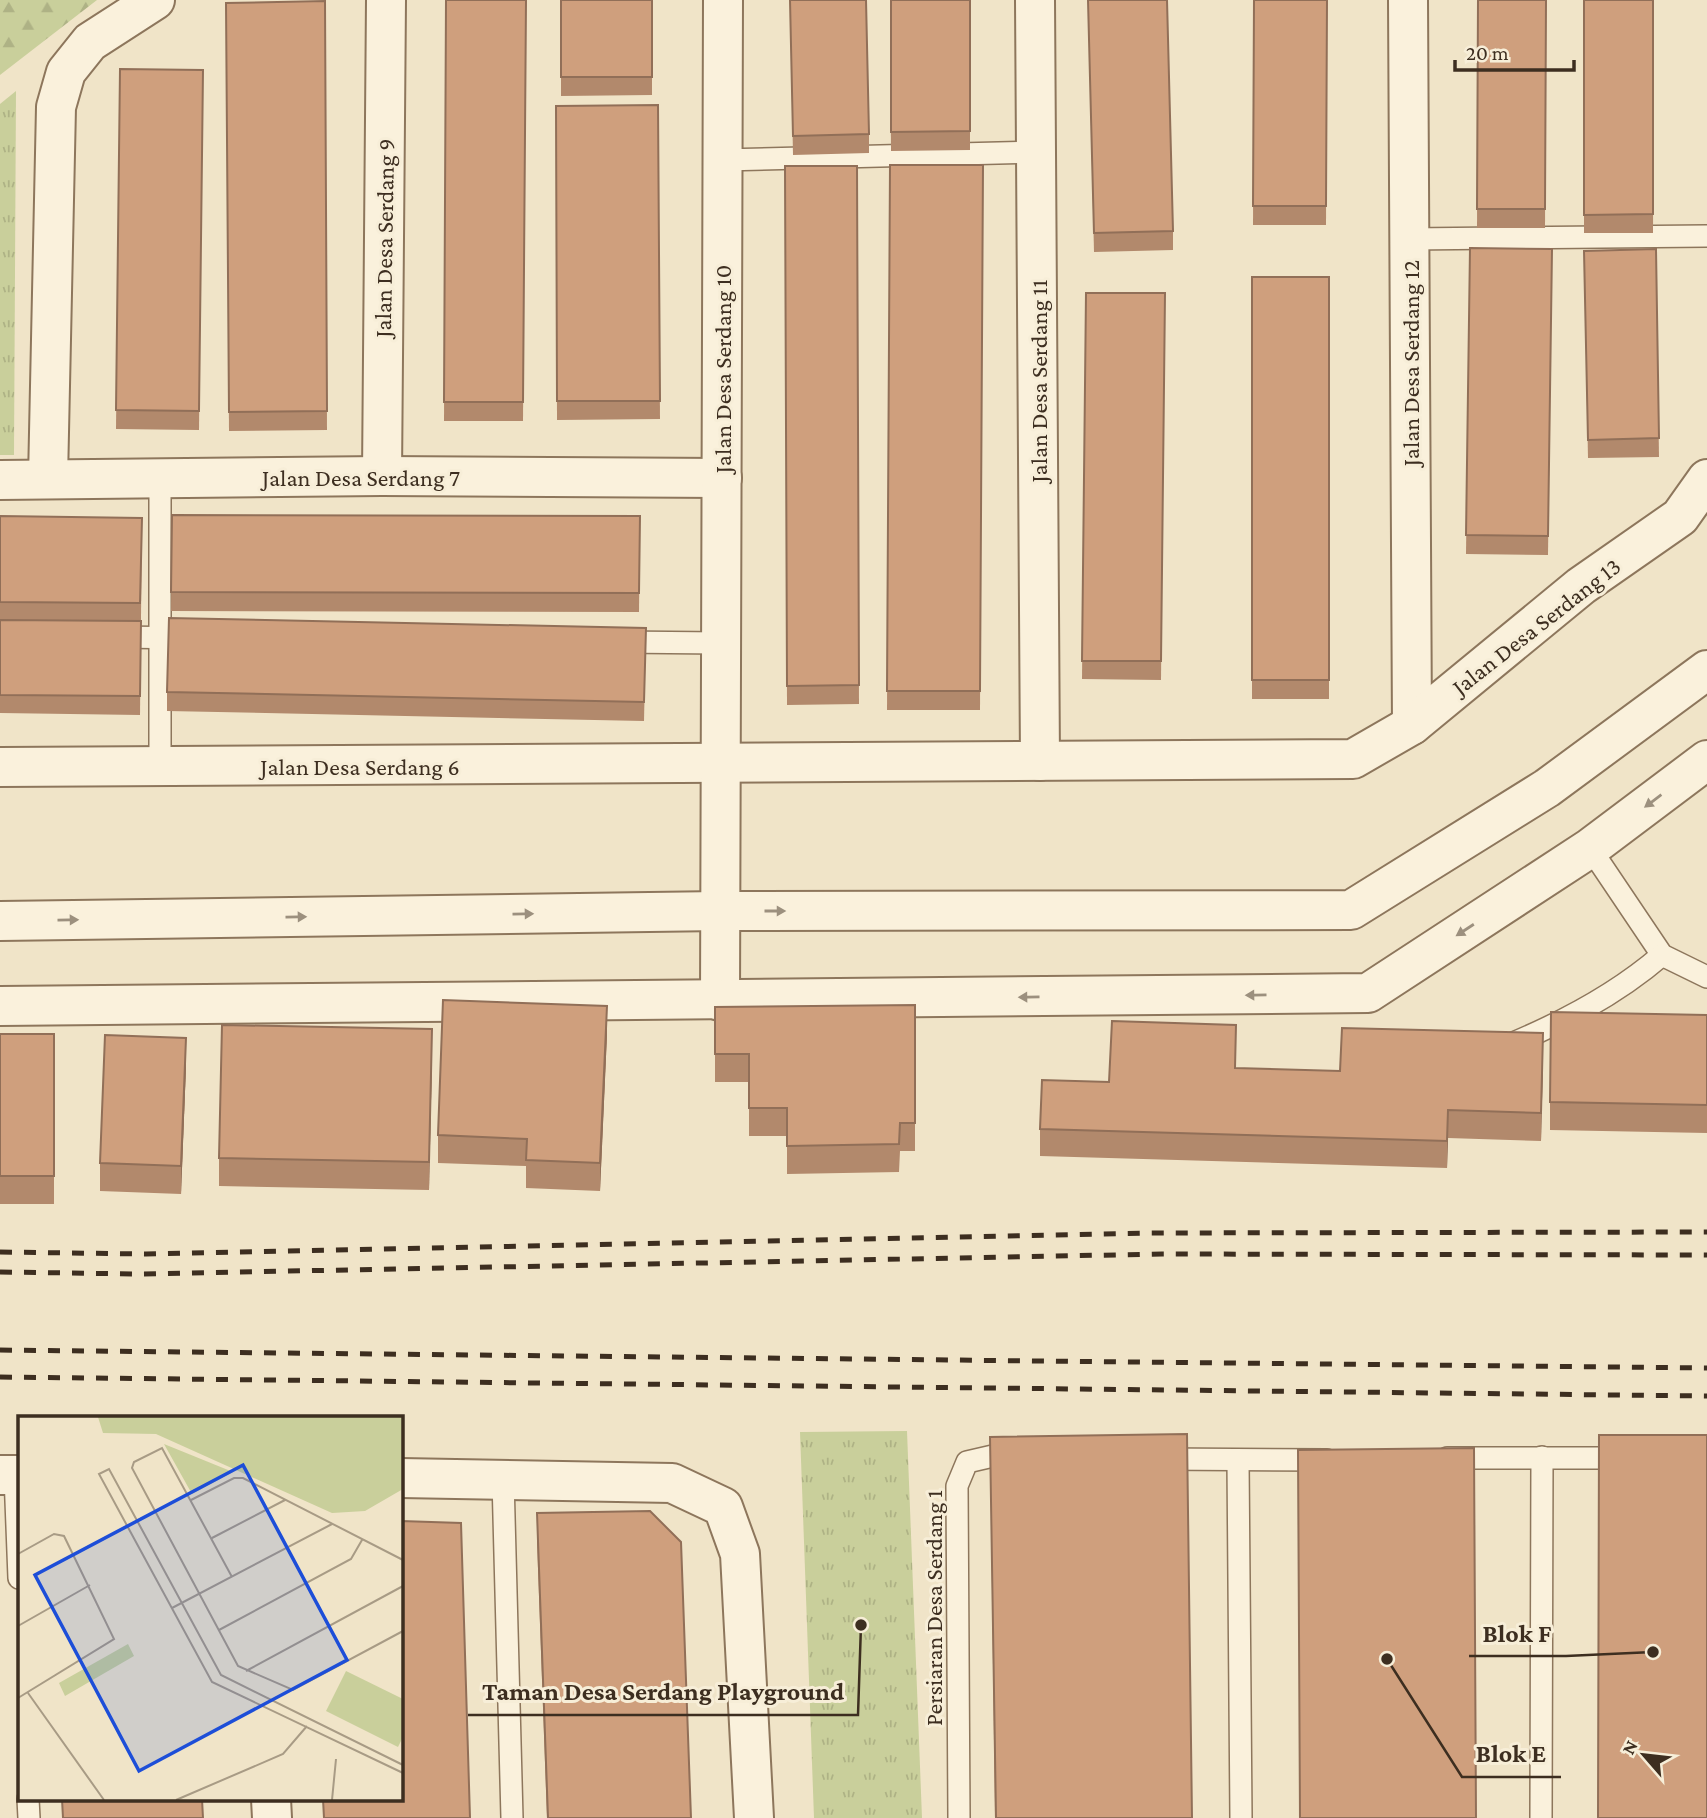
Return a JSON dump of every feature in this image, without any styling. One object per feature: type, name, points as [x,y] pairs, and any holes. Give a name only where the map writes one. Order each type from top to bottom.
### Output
[{"type":"street","points":[[48,479],[56,107],[66,72],[90,42],[155,0]]},
{"type":"street","name":"Jalan Desa Serdang 9","points":[[382,476],[386,0]]},
{"type":"street","name":"Jalan Desa Serdang 10","points":[[720,1001],[723,0]]},
{"type":"street","name":"Jalan Desa Serdang 11","points":[[1035,0],[1040,761]]},
{"type":"street","name":"Jalan Desa Serdang 12","points":[[1408,0],[1412,725]]},
{"type":"street","name":"Jalan Desa Serdang 7","points":[[0,480],[382,476],[722,478]]},
{"type":"street","name":"Jalan Desa Serdang 13","points":[[1353,759],[1412,725],[1581,586],[1680,517],[1707,479]]},
{"type":"street","points":[[0,921],[720,911],[1351,910],[1547,788],[1707,670]]},
{"type":"street","name":"Jalan Desa Serdang 6","points":[[0,767],[160,768],[721,751],[1040,761],[1353,759]]},
{"type":"street","points":[[0,1006],[1368,993],[1590,848],[1707,760]]},
{"type":"street","points":[[402,1478],[672,1483],[723,1507],[740,1554],[754,1818]]},
{"type":"street","points":[[271,1800],[272,1818]]},
{"type":"lane","points":[[722,160],[1036,152]]},
{"type":"lane","points":[[1409,239],[1707,236]]},
{"type":"lane","points":[[160,478],[160,768]]},
{"type":"lane","points":[[93,637],[214,638]]},
{"type":"lane","points":[[598,642],[721,643]]},
{"type":"lane","points":[[1590,848],[1662,955],[1707,977]]},
{"type":"lane","points":[[1496,1050],[1557,1025],[1595,1004],[1662,955]]},
{"type":"lane","name":"Persiaran Desa Serdang 1","points":[[959,1818],[957,1486],[967,1462],[993,1456],[1034,1457]]},
{"type":"lane","points":[[1541,1818],[1542,1457]]},
{"type":"lane","points":[[1432,1458],[1652,1458]]},
{"type":"lane","points":[[1143,1459],[1349,1459]]},
{"type":"lane","points":[[1238,1461],[1241,1818]]},
{"type":"lane","points":[[11,1475],[18,1565]]},
{"type":"lane","points":[[503,1479],[512,1818]]},
{"type":"lane","points":[[28,1800],[29,1818]]},
{"type":"green space","points":[[0,0],[97,0],[0,75]]},
{"type":"green space","points":[[16,91],[14,455],[0,455],[0,104]]},
{"type":"green space","points":[[907,1431],[922,1818],[814,1818],[800,1432]]},
{"type":"building","points":[[446,0],[526,0],[523,402],[444,402]]},
{"type":"building","points":[[561,0],[652,0],[652,77],[561,77]]},
{"type":"building","points":[[790,0],[866,0],[869,134],[793,136]]},
{"type":"building","points":[[891,0],[970,0],[970,131],[891,132]]},
{"type":"building","points":[[1088,0],[1167,0],[1173,231],[1094,233]]},
{"type":"building","points":[[1254,0],[1327,0],[1326,206],[1253,206]]},
{"type":"building","points":[[1478,0],[1546,0],[1545,209],[1477,209]]},
{"type":"building","points":[[1584,0],[1653,0],[1653,214],[1584,215]]},
{"type":"building","points":[[325,1],[327,411],[229,412],[226,3]]},
{"type":"building","points":[[120,69],[203,70],[199,411],[116,410]]},
{"type":"building","points":[[658,105],[660,401],[557,401],[556,106]]},
{"type":"building","points":[[890,165],[983,165],[980,691],[887,691]]},
{"type":"building","points":[[785,166],[857,166],[859,685],[787,686]]},
{"type":"building","points":[[1470,248],[1552,249],[1548,536],[1466,535]]},
{"type":"building","points":[[1656,249],[1659,438],[1588,440],[1584,251]]},
{"type":"building","points":[[1252,277],[1329,277],[1329,680],[1252,680]]},
{"type":"building","points":[[1086,293],[1165,293],[1161,661],[1082,661]]},
{"type":"building","points":[[172,515],[640,516],[639,593],[171,592]]},
{"type":"building","points":[[0,516],[142,518],[140,603],[0,602]]},
{"type":"building","points":[[169,618],[646,628],[644,702],[167,692]]},
{"type":"building","points":[[0,620],[141,621],[140,696],[0,695]]},
{"type":"building","points":[[443,1000],[607,1006],[600,1163],[526,1160],[527,1139],[438,1135]]},
{"type":"building","points":[[915,1005],[915,1123],[900,1123],[899,1144],[787,1146],[787,1108],[749,1108],[749,1054],[715,1054],[715,1007]]},
{"type":"building","points":[[1551,1012],[1707,1015],[1707,1105],[1550,1102]]},
{"type":"building","points":[[1112,1021],[1236,1025],[1235,1068],[1340,1071],[1342,1028],[1543,1033],[1541,1113],[1448,1110],[1447,1141],[1040,1129],[1042,1080],[1109,1082]]},
{"type":"building","points":[[222,1025],[432,1029],[429,1162],[219,1158]]},
{"type":"building","points":[[0,1034],[54,1034],[54,1176],[0,1176]]},
{"type":"building","points":[[105,1035],[186,1038],[181,1166],[100,1163]]},
{"type":"building","points":[[1187,1434],[1192,1818],[996,1818],[990,1437]]},
{"type":"building","points":[[1599,1435],[1707,1435],[1707,1818],[1598,1818]]},
{"type":"building","points":[[1474,1448],[1476,1818],[1300,1818],[1298,1450]]},
{"type":"building","points":[[650,1511],[681,1542],[691,1818],[548,1818],[537,1513]]},
{"type":"building","points":[[402,1521],[461,1523],[470,1818],[324,1818],[323,1800],[402,1800]]},
{"type":"building","points":[[62,1800],[202,1800],[203,1818],[63,1818]]},
{"type":"railway","points":[[0,1252],[146,1254],[1151,1233],[1707,1232]]},
{"type":"railway","points":[[0,1272],[139,1274],[1162,1254],[1707,1255]]},
{"type":"railway","points":[[0,1350],[1707,1368]]},
{"type":"railway","points":[[0,1377],[1707,1396]]},
{"type":"place","name":"Taman Desa Serdang Playground","points":[[861,1625]]},
{"type":"place","name":"Blok F","points":[[1653,1652]]},
{"type":"place","name":"Blok E","points":[[1387,1659]]}]
